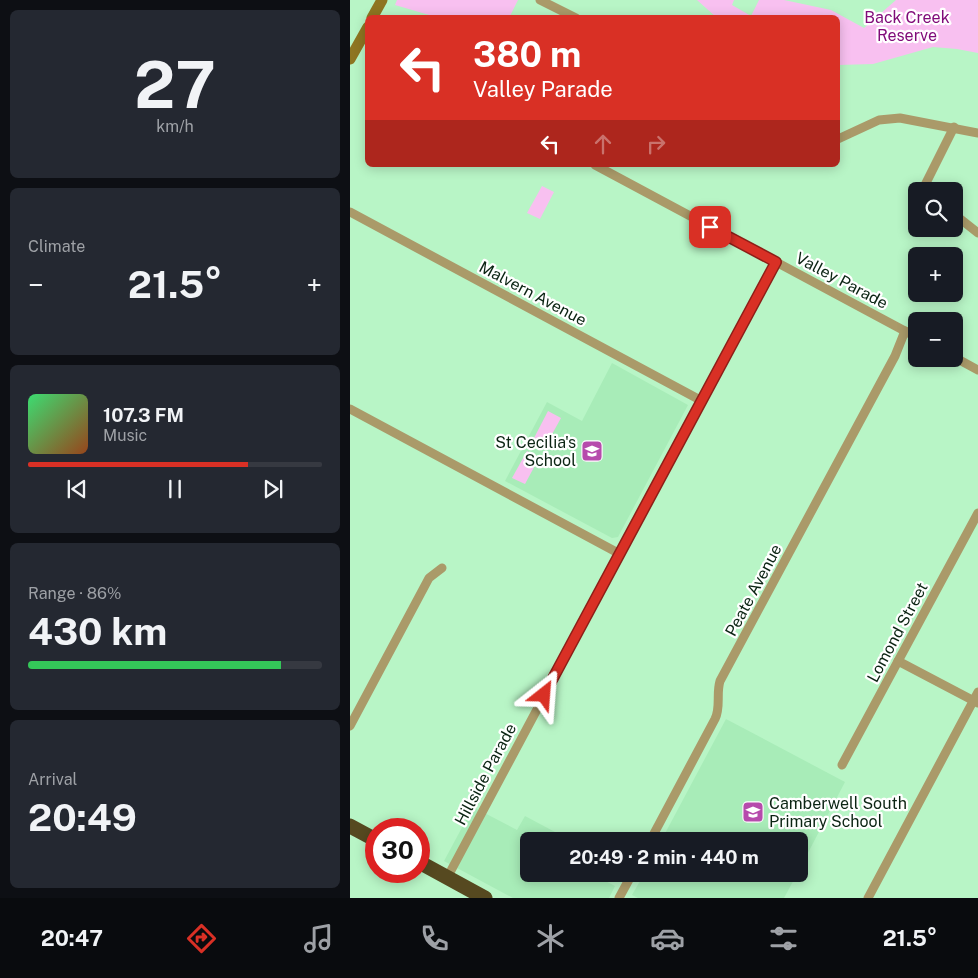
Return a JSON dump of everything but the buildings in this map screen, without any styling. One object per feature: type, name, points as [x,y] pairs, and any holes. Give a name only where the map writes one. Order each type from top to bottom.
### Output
[{"type":"highway","points":[[350,826],[365,834]]},
{"type":"highway","points":[[430,868],[485,898]]},
{"type":"main road","points":[[374,15],[382,0]]},
{"type":"main road","points":[[350,60],[365,39]]},
{"type":"street","points":[[540,0],[570,15]]},
{"type":"street","points":[[840,138],[871,123],[889,118],[909,118],[978,133]]},
{"type":"street","points":[[926,182],[954,127]]},
{"type":"street","name":"Valley Parade","points":[[599,167],[908,332]]},
{"type":"street","name":"Malvern Avenue","points":[[350,212],[702,401]]},
{"type":"street","points":[[963,221],[978,232]]},
{"type":"street","name":"Hillside Parade","points":[[447,878],[776,262]]},
{"type":"street","name":"Peate Avenue","points":[[655,832],[719,710],[718,692],[720,681],[895,356],[908,338]]},
{"type":"street","points":[[963,362],[978,370]]},
{"type":"street","points":[[350,411],[620,554]]},
{"type":"street","name":"Lomond Street","points":[[842,765],[978,513]]},
{"type":"street","points":[[350,726],[429,578],[442,568]]},
{"type":"street","points":[[868,898],[977,698],[898,661]]},
{"type":"street","points":[[619,898],[628,882]]},
{"type":"shaded area","name":"St Cecilia's School","points":[[612,363],[688,405],[618,537],[612,538],[505,481],[547,402],[582,421]]},
{"type":"shaded area","name":"Camberwell South Primary School","points":[[726,719],[845,782],[808,853],[808,832],[666,832]]},
{"type":"shaded area","points":[[473,807],[517,830],[525,816],[555,832],[520,832],[520,882],[607,882],[615,886],[609,898],[513,898],[444,861]]},
{"type":"shaded area","name":"Camberwell South Primary School","points":[[639,882],[793,882],[784,898],[638,898],[632,895]]},
{"type":"green space","points":[[397,0],[518,0],[510,15],[429,15],[395,5]]},
{"type":"green space","name":"Back Creek Reserve","points":[[697,0],[734,0],[732,5],[749,15],[714,15]]},
{"type":"green space","name":"Back Creek Reserve","points":[[759,0],[784,0],[831,10],[864,28],[896,0],[978,0],[978,53],[933,47],[873,64],[840,65],[840,15],[752,15]]},
{"type":"green space","points":[[542,186],[554,192],[540,219],[527,213]]},
{"type":"green space","points":[[548,411],[561,418],[546,445],[534,438]]},
{"type":"green space","points":[[527,451],[539,458],[525,484],[512,478]]},
{"type":"place","name":"St Cecilia's School","points":[[592,451]]},
{"type":"place","name":"Camberwell South Primary School","points":[[753,812]]},
{"type":"route","points":[[544,695],[776,262],[710,227]]}]
